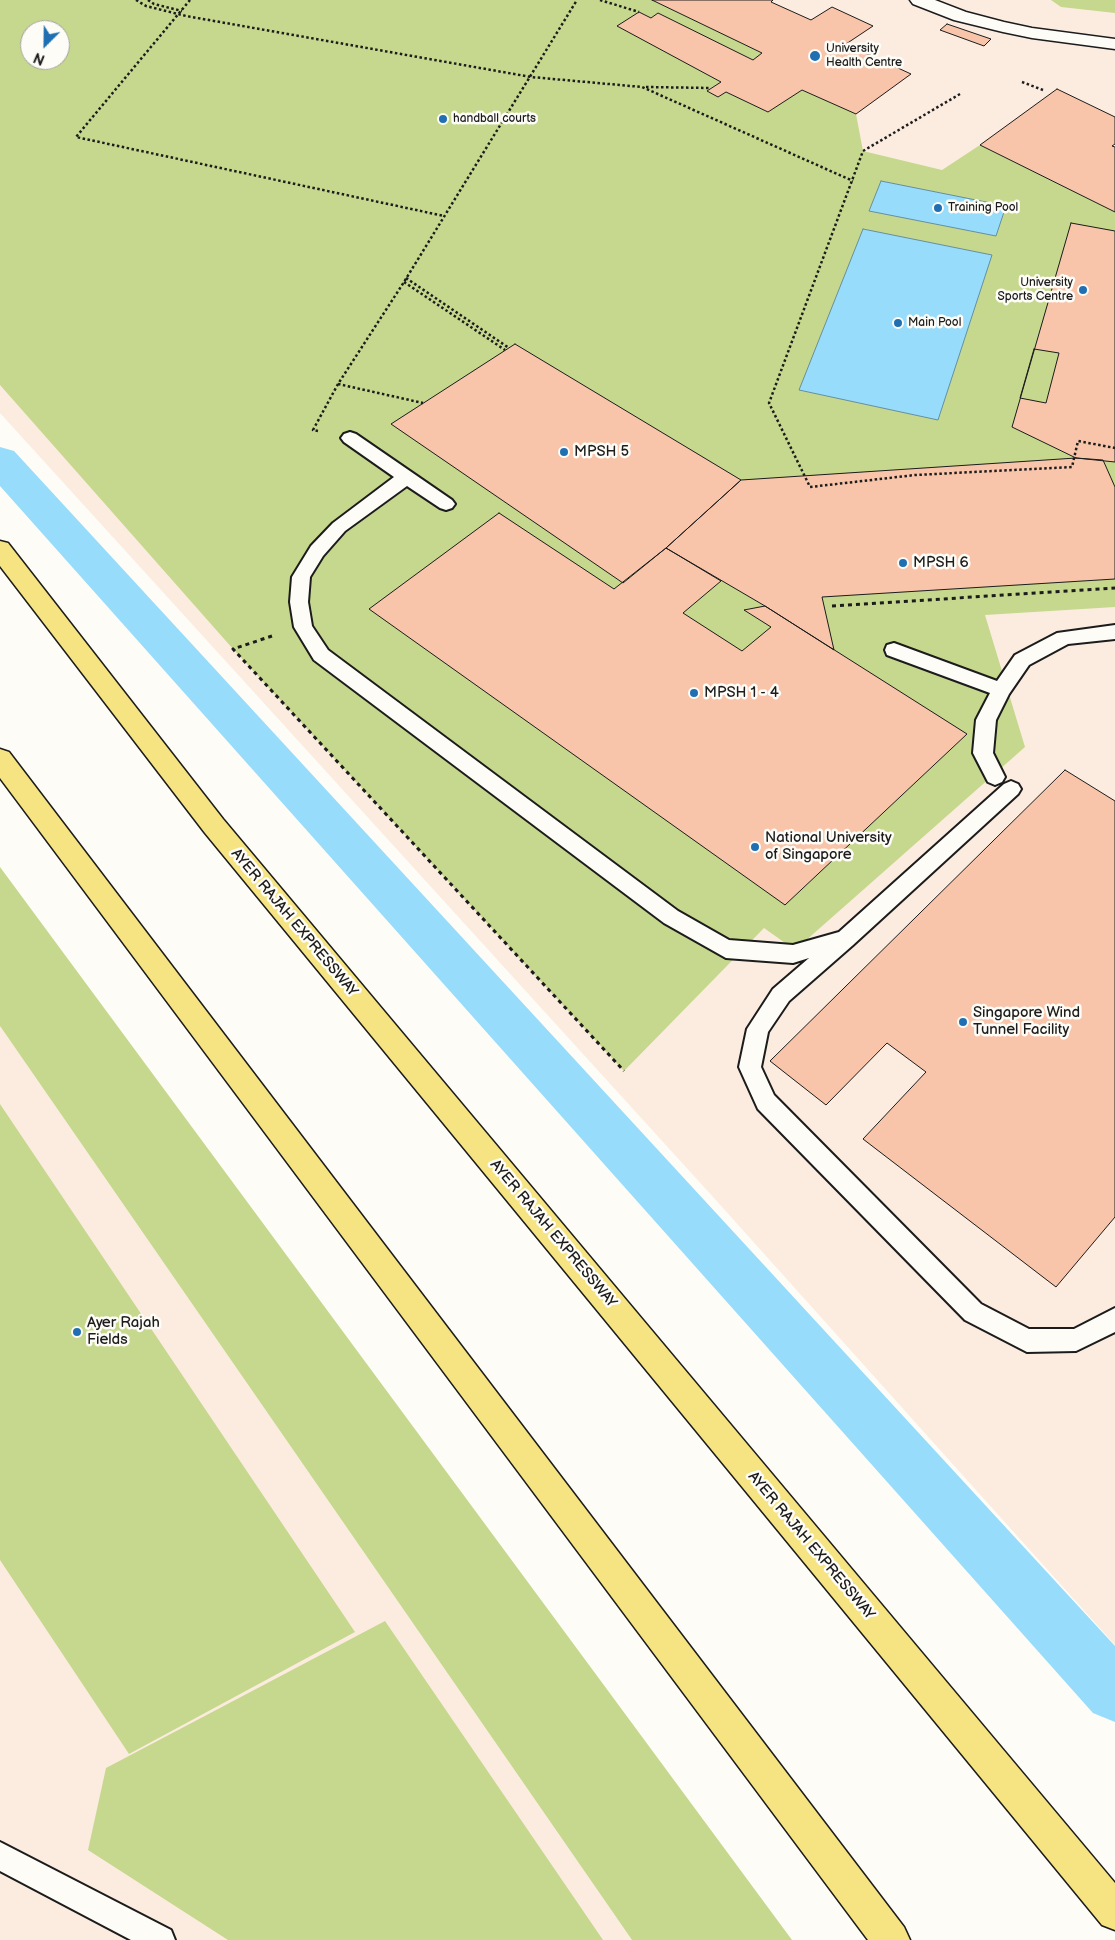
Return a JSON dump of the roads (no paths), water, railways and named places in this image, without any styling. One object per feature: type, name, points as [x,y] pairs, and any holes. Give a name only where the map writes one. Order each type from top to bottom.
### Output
[{"type":"highway","name":"AYER RAJAH EXPRESSWAY","points":[[0,549],[214,826],[1115,1912]]},
{"type":"highway","points":[[0,759],[891,1940]]},
{"type":"street","points":[[919,0],[960,16],[1013,29],[1115,44]]},
{"type":"lane","points":[[350,438],[405,478],[446,504]]},
{"type":"lane","points":[[405,478],[339,527],[317,551],[301,577],[299,602],[302,627],[321,656],[671,917],[726,949],[793,954],[846,939]]},
{"type":"lane","points":[[1115,632],[1064,638],[1022,660],[1001,690],[986,720],[983,753],[1003,783],[846,939],[781,995],[758,1030],[750,1067],[766,1102],[973,1312],[1026,1341],[1076,1340],[1115,1319]]},
{"type":"lane","points":[[894,650],[1001,690]]},
{"type":"lane","points":[[0,1856],[161,1940]]},
{"type":"water","name":"Training Pool","points":[[881,181],[1006,206],[996,236],[869,211]]},
{"type":"water","name":"Main Pool","points":[[863,229],[992,255],[938,420],[799,390]]},
{"type":"waterway","points":[[0,461],[1115,1691]]},
{"type":"place","name":"University Health Centre","points":[[815,56]]},
{"type":"place","name":"handball courts","points":[[443,119]]},
{"type":"place","name":"Training Pool","points":[[938,208]]},
{"type":"place","name":"University Sports Centre","points":[[1083,290]]},
{"type":"place","name":"Main Pool","points":[[898,323]]},
{"type":"place","name":"MPSH 5","points":[[564,452]]},
{"type":"place","name":"MPSH 6","points":[[903,563]]},
{"type":"place","name":"MPSH 1 - 4","points":[[694,693]]},
{"type":"place","name":"National University of Singapore","points":[[755,847]]},
{"type":"place","name":"Singapore Wind Tunnel Facility","points":[[963,1022]]},
{"type":"place","name":"Ayer Rajah Fields","points":[[77,1332]]}]
